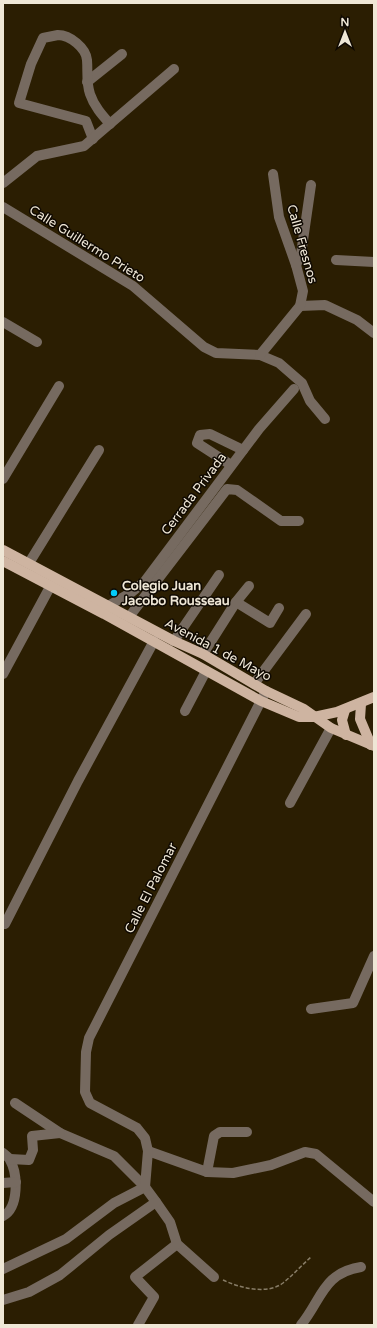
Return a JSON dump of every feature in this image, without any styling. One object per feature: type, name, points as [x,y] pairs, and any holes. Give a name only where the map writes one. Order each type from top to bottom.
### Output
[{"type":"main road","name":"Avenida 1 de Mayo","points":[[3,550],[174,641],[203,654],[266,691],[304,710],[331,728],[372,746]]},
{"type":"main road","name":"Avenida 1 de Mayo","points":[[3,561],[154,641],[261,701],[299,717],[314,717]]},
{"type":"main road","points":[[314,717],[345,710],[374,697]]},
{"type":"main road","points":[[361,704],[360,719],[372,746]]},
{"type":"main road","points":[[345,710],[342,720],[346,735]]},
{"type":"street","points":[[93,139],[86,121],[19,103],[31,64],[43,38],[60,35],[76,42],[82,48],[87,58],[87,82],[90,95],[97,109],[110,124]]},
{"type":"street","points":[[87,82],[122,54]]},
{"type":"street","points":[[3,182],[36,156],[84,146],[174,69]]},
{"type":"street","name":"Calle Fresnos","points":[[273,174],[279,217],[296,265],[303,291],[300,306]]},
{"type":"street","points":[[296,265],[301,254],[311,185]]},
{"type":"street","name":"Calle Guillermo Prieto","points":[[3,207],[133,286],[204,347],[216,354],[260,355],[279,363],[302,383],[310,401],[325,419]]},
{"type":"street","points":[[336,260],[374,262]]},
{"type":"street","points":[[260,355],[300,306],[325,305],[357,320],[374,334]]},
{"type":"street","points":[[3,322],[37,342]]},
{"type":"street","points":[[3,478],[59,386]]},
{"type":"street","name":"Cerrada Privada","points":[[108,606],[132,592],[144,581],[231,465],[294,389]]},
{"type":"street","points":[[231,465],[197,443],[200,435],[210,434],[243,450]]},
{"type":"street","points":[[29,563],[99,450]]},
{"type":"street","points":[[129,617],[227,489],[237,490],[281,521],[299,521]]},
{"type":"street","points":[[174,641],[219,575]]},
{"type":"street","points":[[203,654],[236,602],[249,586]]},
{"type":"street","points":[[3,674],[50,587]]},
{"type":"street","points":[[236,602],[270,623],[279,608]]},
{"type":"street","points":[[254,684],[306,614]]},
{"type":"street","points":[[5,924],[78,781],[154,641]]},
{"type":"street","points":[[185,711],[206,671]]},
{"type":"street","name":"Calle El Palomar","points":[[148,1151],[145,1138],[137,1128],[90,1103],[84,1092],[86,1052],[89,1038],[266,691]]},
{"type":"street","points":[[290,803],[331,728]]},
{"type":"street","points":[[312,1009],[353,1003],[374,956]]},
{"type":"street","points":[[15,1103],[60,1133],[114,1156],[145,1187],[156,1202],[170,1222],[178,1244],[214,1277]]},
{"type":"street","points":[[207,1172],[214,1136],[220,1132],[247,1132]]},
{"type":"street","points":[[3,1216],[14,1204],[16,1182],[7,1156],[28,1160],[33,1150],[32,1136],[60,1133]]},
{"type":"street","points":[[145,1187],[148,1151],[207,1172],[234,1173],[272,1165],[304,1152],[316,1154],[374,1202]]},
{"type":"street","points":[[3,1183],[16,1182]]},
{"type":"street","points":[[3,1269],[66,1239],[114,1203],[145,1187]]},
{"type":"street","points":[[3,1300],[29,1292],[60,1275],[109,1235],[156,1202]]},
{"type":"street","points":[[138,1325],[154,1297],[135,1277],[178,1244]]},
{"type":"street","points":[[301,1325],[330,1280],[349,1269],[361,1267]]},
{"type":"path","points":[[214,1277],[230,1284],[255,1289],[275,1287],[283,1283],[311,1256]]},
{"type":"place","name":"Colegio Juan Jacobo Rousseau","points":[[114,593]]}]
